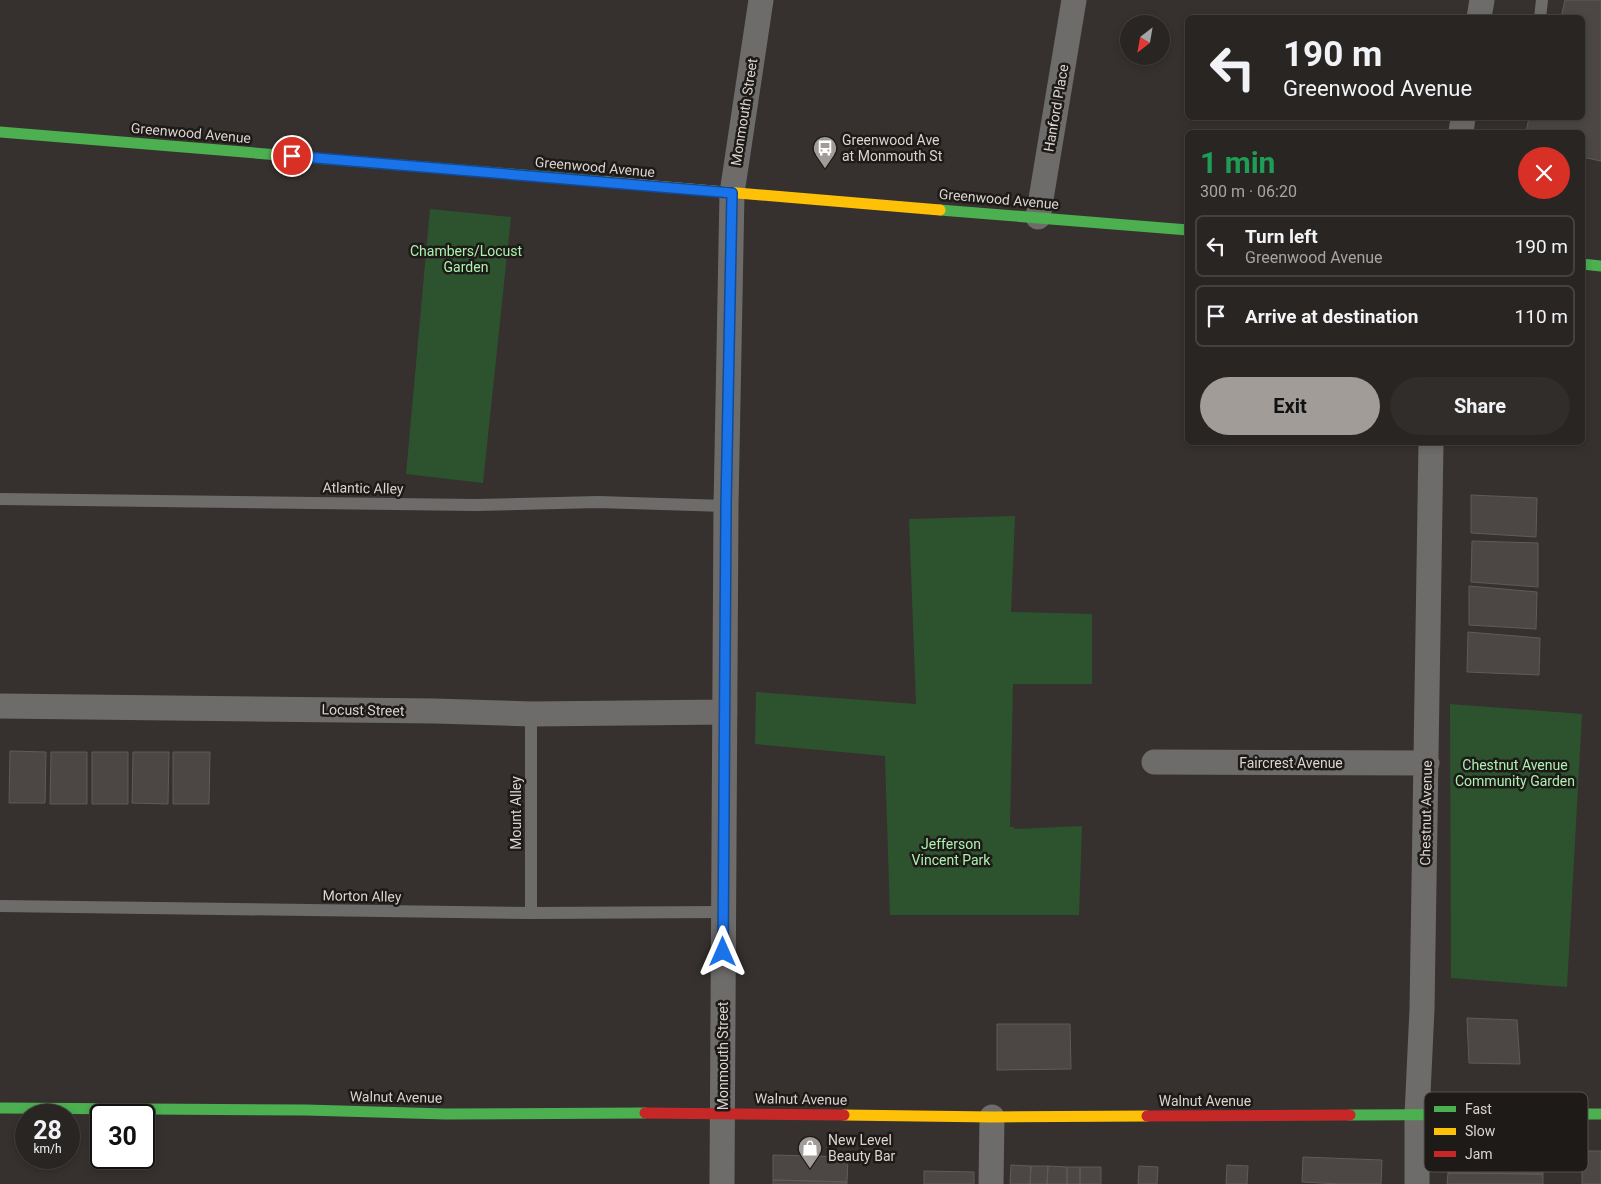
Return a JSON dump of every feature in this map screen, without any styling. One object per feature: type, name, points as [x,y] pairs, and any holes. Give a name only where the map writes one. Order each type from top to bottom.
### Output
[{"type":"street","name":"Monmouth Street","points":[[722,1184],[726,506],[732,193],[761,0]]},
{"type":"street","name":"Hanford Place","points":[[1038,217],[1074,0]]},
{"type":"street","points":[[1480,15],[1482,0]]},
{"type":"street","name":"Greenwood Avenue","points":[[0,132],[1185,230]]},
{"type":"street","points":[[1585,264],[1601,266]]},
{"type":"street","name":"Chestnut Avenue","points":[[1417,1184],[1417,1115],[1422,1009],[1427,764],[1431,445]]},
{"type":"street","name":"Locust Street","points":[[0,706],[435,711],[532,714],[726,712]]},
{"type":"street","name":"Faircrest Avenue","points":[[1154,762],[1427,764]]},
{"type":"street","name":"Walnut Avenue","points":[[0,1108],[306,1110],[446,1114],[723,1113],[992,1117],[1424,1115]]},
{"type":"street","name":"Walnut Avenue","points":[[1588,1114],[1601,1114]]},
{"type":"street","points":[[991,1184],[992,1117]]},
{"type":"lane","points":[[1540,15],[1542,0]]},
{"type":"lane","name":"Atlantic Alley","points":[[0,499],[475,505],[598,502],[726,506]]},
{"type":"lane","name":"Mount Alley","points":[[531,913],[532,714]]},
{"type":"lane","name":"Morton Alley","points":[[0,906],[531,913],[723,912]]},
{"type":"green space","name":"Chambers/Locust Garden","points":[[430,209],[511,217],[483,483],[406,474]]},
{"type":"green space","name":"Jefferson Vincent Park","points":[[1015,516],[1011,612],[1092,614],[1092,684],[1013,684],[1010,827],[1014,827],[1014,829],[1082,826],[1079,915],[890,915],[885,756],[755,744],[756,692],[916,704],[909,519]]},
{"type":"green space","name":"Chestnut Avenue Community Garden","points":[[1450,704],[1582,714],[1567,987],[1451,978]]},
{"type":"building","points":[[1565,0],[1601,0],[1601,161],[1585,158],[1585,130],[1526,130],[1529,120],[1585,120],[1585,15],[1562,15]]},
{"type":"building","points":[[1471,495],[1537,498],[1536,537],[1471,533]]},
{"type":"building","points":[[1472,541],[1538,543],[1538,587],[1471,582]]},
{"type":"building","points":[[1469,586],[1537,592],[1536,629],[1469,625]]},
{"type":"building","points":[[1468,632],[1540,638],[1539,675],[1467,672]]},
{"type":"building","points":[[10,751],[46,752],[45,803],[9,803]]},
{"type":"building","points":[[51,752],[87,752],[87,804],[50,804]]},
{"type":"building","points":[[92,752],[128,752],[128,804],[92,804]]},
{"type":"building","points":[[133,752],[169,752],[168,804],[132,803]]},
{"type":"building","points":[[173,752],[210,752],[209,804],[173,804]]},
{"type":"building","points":[[1467,1018],[1517,1020],[1520,1064],[1469,1063]]},
{"type":"building","points":[[997,1024],[1070,1024],[1071,1069],[997,1070]]},
{"type":"building","points":[[1588,1151],[1601,1151],[1601,1184],[1582,1184],[1582,1172],[1588,1172]]},
{"type":"building","name":"New Level Beauty Bar","points":[[773,1155],[848,1157],[847,1182],[773,1180]]},
{"type":"building","points":[[1303,1157],[1382,1160],[1381,1184],[1302,1182]]},
{"type":"building","points":[[1011,1165],[1031,1166],[1030,1184],[1010,1184]]},
{"type":"building","points":[[1227,1165],[1248,1166],[1247,1184],[1226,1184]]},
{"type":"building","points":[[1031,1166],[1048,1166],[1047,1184],[1030,1184]]},
{"type":"building","points":[[1048,1166],[1067,1167],[1067,1184],[1047,1184]]},
{"type":"building","points":[[1139,1166],[1158,1167],[1157,1184],[1138,1184]]},
{"type":"building","points":[[1067,1167],[1080,1167],[1080,1184],[1067,1184]]},
{"type":"building","points":[[1080,1167],[1101,1167],[1101,1184],[1080,1184]]},
{"type":"building","points":[[924,1171],[974,1172],[974,1184],[924,1184]]},
{"type":"building","points":[[1543,1172],[1543,1174],[1448,1173]]},
{"type":"building","points":[[1448,1173],[1543,1174],[1543,1184],[1447,1184]]},
{"type":"building","points":[[773,1180],[847,1182],[847,1184],[773,1184]]},
{"type":"traffic: fast","points":[[0,132],[607,182]]},
{"type":"traffic: fast","points":[[940,210],[1185,230]]},
{"type":"traffic: fast","points":[[1585,264],[1601,266]]},
{"type":"traffic: fast","points":[[0,1108],[306,1110],[446,1114],[645,1113]]},
{"type":"traffic: fast","points":[[1588,1114],[1601,1114]]},
{"type":"traffic: fast","points":[[1350,1115],[1424,1115]]},
{"type":"traffic: slow","points":[[607,182],[940,210]]},
{"type":"traffic: slow","points":[[844,1115],[992,1117],[1147,1116]]},
{"type":"traffic: jam","points":[[645,1113],[844,1115]]},
{"type":"traffic: jam","points":[[1147,1116],[1350,1115]]},
{"type":"place","name":"Greenwood Ave at Monmouth St","points":[[825,169]]},
{"type":"place","name":"New Level Beauty Bar","points":[[810,1169]]},
{"type":"route","points":[[292,156],[732,193],[726,506],[723,952]]}]
